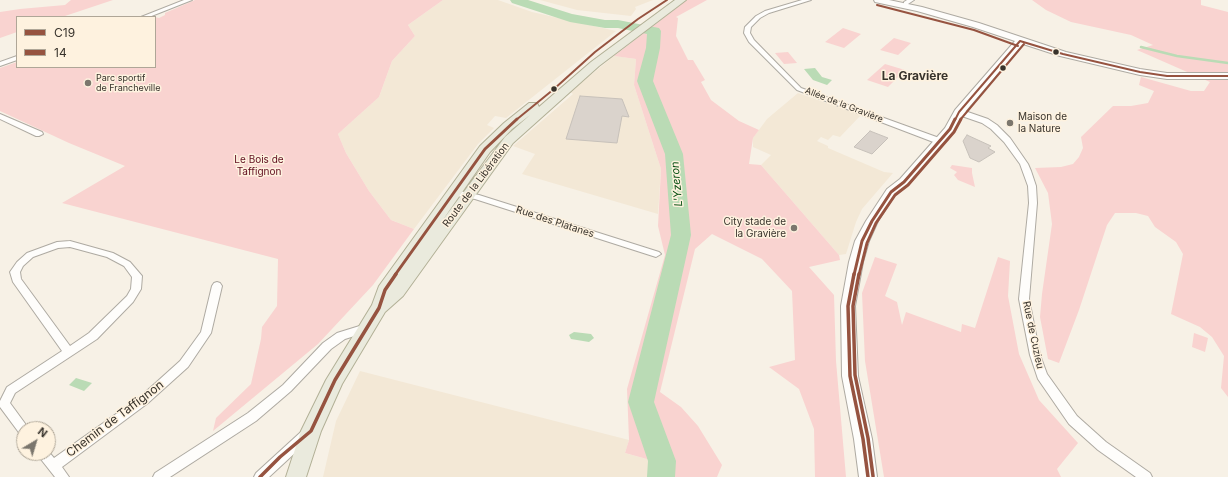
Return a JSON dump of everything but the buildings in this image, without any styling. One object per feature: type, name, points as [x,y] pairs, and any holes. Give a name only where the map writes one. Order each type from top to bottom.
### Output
[{"type":"main road","name":"Route de la Libération","points":[[296,477],[310,431],[335,380],[379,308],[397,292],[461,194],[509,140],[625,35],[638,20],[667,0]]},
{"type":"main road","name":"Route de la Libération","points":[[625,35],[649,23],[681,0]]},
{"type":"street","points":[[147,16],[189,0]]},
{"type":"street","name":"Allée de la Gravière","points":[[808,0],[767,12],[755,19],[748,27],[747,33],[751,41],[800,89],[939,141]]},
{"type":"street","points":[[878,0],[908,2]]},
{"type":"street","points":[[878,0],[919,9],[976,25]]},
{"type":"street","points":[[889,0],[908,2],[960,18],[1020,41],[1078,58],[1151,74],[1228,76]]},
{"type":"street","points":[[868,477],[863,439],[850,376],[848,306],[856,262],[862,241],[872,221],[891,192],[904,182],[950,128],[959,112],[1020,41]]},
{"type":"street","points":[[0,64],[16,58]]},
{"type":"street","name":"Rue de Cuzieu","points":[[959,112],[985,120],[1007,140],[1024,164],[1032,186],[1033,203],[1024,299],[1035,355],[1042,376],[1073,420],[1102,446],[1146,477]]},
{"type":"street","points":[[0,116],[39,134]]},
{"type":"street","name":"Rue des Platanes","points":[[461,194],[656,254]]},
{"type":"street","points":[[17,421],[4,404],[11,390],[93,336],[130,299],[136,289],[137,276],[127,264],[110,255],[70,244],[45,248],[30,255],[20,264],[15,272],[16,280],[68,352]]},
{"type":"street","name":"Chemin de Taffignon","points":[[53,466],[144,400],[184,364],[206,333],[216,286]]},
{"type":"street","points":[[159,477],[252,417],[287,388],[327,346],[341,336],[366,328]]},
{"type":"street","name":"Route de la Libération","points":[[260,477],[310,431]]},
{"type":"street","points":[[49,461],[63,477]]},
{"type":"shaded area","points":[[443,0],[498,0],[532,12],[616,31],[506,118],[495,116],[487,125],[494,128],[478,144],[414,229],[391,220],[369,191],[346,153],[338,134],[379,97],[392,61],[415,36],[408,25]]},
{"type":"shaded area","points":[[540,0],[653,0],[635,7],[636,9],[631,16],[577,10]]},
{"type":"shaded area","points":[[614,56],[636,59],[634,85],[661,169],[658,214],[522,174],[535,154],[513,146],[573,94],[570,92]]},
{"type":"shaded area","points":[[815,68],[822,77],[832,80],[827,85],[813,80],[804,69]]},
{"type":"shaded area","points":[[798,93],[861,115],[840,137],[833,135],[828,140],[821,137],[817,141],[828,146],[828,148],[884,172],[893,173],[862,209],[856,222],[846,254],[839,255],[761,165],[771,155],[753,147],[753,138],[767,119]]},
{"type":"shaded area","points":[[574,332],[591,334],[594,338],[589,342],[571,339],[569,335]]},
{"type":"shaded area","points":[[360,371],[629,440],[625,453],[654,461],[649,477],[323,477],[336,421]]},
{"type":"shaded area","points":[[76,378],[92,383],[84,391],[69,385]]},
{"type":"green space","points":[[71,0],[113,0],[65,16],[16,16],[16,32],[0,38],[0,12],[65,5]]},
{"type":"green space","name":"Le Bois de Taffignon","points":[[195,0],[443,0],[408,25],[415,36],[392,61],[379,97],[338,134],[346,153],[369,191],[391,220],[414,229],[373,285],[318,344],[213,431],[216,418],[251,384],[261,339],[262,327],[277,306],[278,259],[62,203],[125,166],[69,143],[0,111],[0,68],[16,62],[16,68],[156,68],[156,17],[159,18],[165,15],[165,13]]},
{"type":"green space","points":[[687,0],[707,0],[676,17],[678,18],[676,36],[688,60],[693,60],[705,80],[701,82],[711,100],[739,121],[759,130],[753,138],[749,164],[761,165],[839,255],[840,260],[809,267],[834,295],[836,361],[846,477],[815,477],[814,429],[799,389],[769,367],[795,360],[792,291],[762,259],[712,234],[695,249],[660,392],[681,407],[698,426],[722,465],[717,477],[649,477],[654,461],[625,453],[629,440],[627,389],[665,255],[658,226],[661,169],[634,85],[636,59],[614,56]]},
{"type":"green space","points":[[1032,0],[1201,0],[1201,5],[1228,12],[1228,397],[1221,388],[1224,356],[1212,337],[1200,327],[1171,314],[1183,254],[1176,242],[1155,227],[1148,216],[1136,213],[1115,213],[1107,225],[1079,310],[1059,363],[1048,359],[1040,317],[1052,224],[1048,193],[1035,168],[1061,167],[1073,164],[1079,157],[1083,148],[1081,137],[1113,106],[1131,106],[1148,103],[1154,91],[1139,85],[1141,77],[1191,91],[1204,91],[1210,82],[1137,50],[1153,45],[1131,35],[1071,22],[1046,10]]},
{"type":"green space","points":[[843,28],[861,34],[844,48],[825,42]]},
{"type":"green space","points":[[894,38],[911,43],[898,55],[880,50]]},
{"type":"green space","points":[[788,52],[797,63],[784,64],[775,53]]},
{"type":"green space","points":[[885,64],[905,70],[888,87],[867,80]]},
{"type":"green space","points":[[952,165],[972,168],[975,187],[958,180],[954,175],[957,172],[950,168]]},
{"type":"green space","points":[[875,257],[897,264],[885,296],[897,302],[902,325],[906,312],[961,332],[962,324],[975,328],[998,257],[1010,261],[1008,296],[1019,354],[1039,400],[1078,443],[1057,469],[1061,477],[884,477],[865,361],[862,293]]},
{"type":"green space","points":[[1194,333],[1208,338],[1205,352],[1192,347]]},
{"type":"waterway","name":"L'Yzeron","points":[[516,0],[570,18],[605,24],[618,24],[654,31],[653,48],[645,81],[674,154],[681,235],[641,402],[662,461],[661,477]]},
{"type":"waterway","points":[[1141,47],[1177,56],[1228,63]]},
{"type":"transit line","name":"C19","points":[[260,477],[280,457],[311,431],[335,380],[379,308],[385,290],[485,149],[508,126],[554,89],[595,52],[638,19],[667,0]]},
{"type":"transit line","name":"14","points":[[877,5],[974,30],[1018,46]]},
{"type":"transit line","name":"C19","points":[[1020,41],[1063,54],[1140,72],[1167,76],[1228,76]]},
{"type":"transit line","name":"C19","points":[[868,477],[863,439],[850,376],[848,306],[856,262],[862,241],[872,221],[891,192],[904,182],[950,129],[959,112],[1020,41]]},
{"type":"transit line","name":"14","points":[[873,476],[868,438],[855,375],[853,306],[861,263],[867,243],[876,223],[895,195],[908,185],[954,132],[963,115],[1024,44]]},
{"type":"place","name":"Parc sportif de Francheville","points":[[88,83]]},
{"type":"place","name":"Maison de la Nature","points":[[1010,123]]},
{"type":"place","name":"City stade de la Gravière","points":[[794,228]]},
{"type":"district","name":"La Gravière","points":[[915,76]]}]
